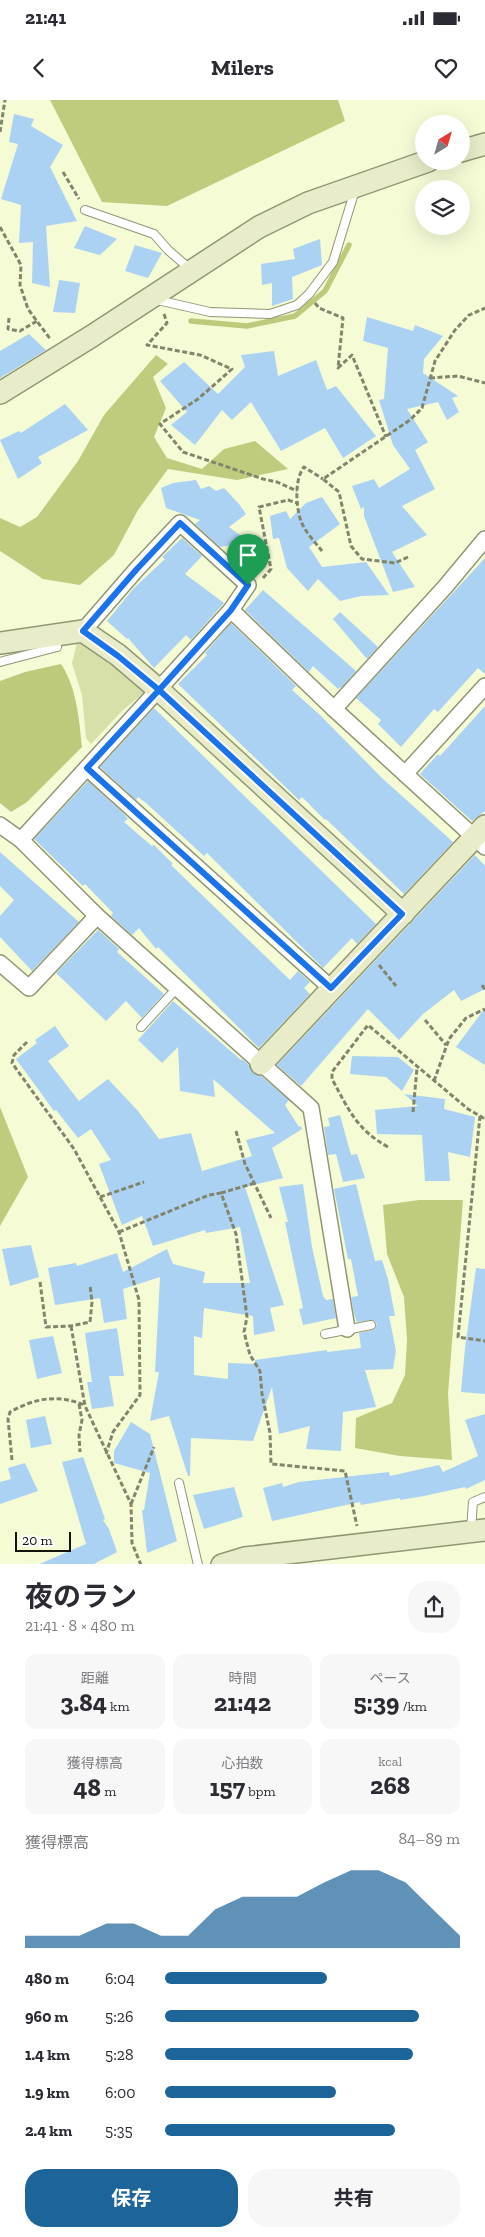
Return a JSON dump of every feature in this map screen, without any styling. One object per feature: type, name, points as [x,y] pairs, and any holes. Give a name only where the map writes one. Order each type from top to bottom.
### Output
[{"type":"street","points":[[470,149],[485,144]]},
{"type":"street","points":[[0,393],[154,300],[192,270],[259,227],[308,203],[415,166]]},
{"type":"street","points":[[0,643],[83,631],[180,523],[248,585],[231,610],[21,840]]},
{"type":"street","points":[[334,709],[445,587],[485,539]]},
{"type":"street","points":[[231,610],[405,774],[482,837],[402,914],[261,1064]]},
{"type":"street","points":[[83,631],[118,656],[159,690],[402,914]]},
{"type":"street","points":[[405,774],[485,686]]},
{"type":"street","points":[[87,768],[331,988]]},
{"type":"street","points":[[0,825],[21,840],[96,916],[312,1108],[347,1328]]},
{"type":"street","points":[[0,963],[29,988],[96,916]]},
{"type":"street","points":[[222,1564],[244,1558],[478,1530]]},
{"type":"lane","points":[[154,300],[210,312],[270,314],[297,304],[309,294],[333,262],[356,186]]},
{"type":"lane","points":[[86,210],[154,234],[168,250],[192,270]]},
{"type":"lane","points":[[0,662],[57,647],[54,635]]},
{"type":"lane","points":[[141,1027],[177,988]]},
{"type":"lane","points":[[326,1334],[347,1328],[371,1326]]},
{"type":"lane","points":[[179,1483],[198,1564]]},
{"type":"lane","points":[[478,1530],[473,1502],[485,1497]]},
{"type":"path","points":[[0,132],[5,100]]},
{"type":"path","points":[[63,172],[86,210]]},
{"type":"path","points":[[0,226],[20,265],[20,285],[28,309],[62,354]]},
{"type":"path","points":[[154,300],[167,324],[147,345],[200,355],[232,369],[198,399],[160,424],[183,452],[264,480],[277,482],[297,491]]},
{"type":"path","points":[[319,308],[343,318],[338,368],[352,355],[386,437]]},
{"type":"path","points":[[322,479],[410,420],[422,408],[435,361],[456,330],[470,315],[485,308]]},
{"type":"path","points":[[9,318],[8,329],[20,331],[37,321]]},
{"type":"path","points":[[430,378],[458,376],[485,383]]},
{"type":"path","points":[[322,551],[301,522],[297,503],[297,491],[304,467],[339,492],[351,546],[362,559],[395,563],[408,557]]},
{"type":"path","points":[[248,585],[254,588],[271,569],[259,508],[288,500],[297,503]]},
{"type":"path","points":[[366,952],[396,986]]},
{"type":"path","points":[[482,985],[485,990]]},
{"type":"path","points":[[434,1081],[449,1039],[466,1018],[485,1009]]},
{"type":"path","points":[[425,1020],[446,1045]]},
{"type":"path","points":[[388,1148],[372,1138],[356,1122],[332,1079],[332,1072],[368,1025],[434,1081],[485,1119]]},
{"type":"path","points":[[27,1042],[14,1055],[12,1063],[74,1149],[119,1232],[139,1300],[140,1395],[113,1432],[106,1454]]},
{"type":"path","points":[[413,1112],[418,1067]]},
{"type":"path","points":[[480,1116],[458,1337],[485,1341]]},
{"type":"path","points":[[236,1131],[245,1164],[262,1203],[271,1218]]},
{"type":"path","points":[[100,1197],[144,1182]]},
{"type":"path","points":[[119,1232],[209,1195],[255,1184]]},
{"type":"path","points":[[221,1193],[236,1234],[247,1317],[244,1332],[250,1356],[260,1371],[262,1394],[270,1433],[271,1464],[345,1471],[360,1543]]},
{"type":"path","points":[[40,1282],[46,1327],[71,1326],[90,1322],[92,1302],[90,1285]]},
{"type":"path","points":[[71,1326],[85,1406],[131,1504]]},
{"type":"path","points":[[12,1460],[8,1419],[10,1412],[23,1404],[44,1398],[69,1399],[85,1406]]},
{"type":"path","points":[[79,1403],[82,1420],[78,1435],[80,1452]]},
{"type":"path","points":[[141,1564],[132,1543],[131,1504],[154,1447]]},
{"type":"shaded area","points":[[50,100],[338,100],[345,121],[167,206],[102,202]]},
{"type":"shaded area","points":[[156,355],[168,364],[153,377],[166,408],[154,437],[167,458],[202,469],[224,449],[255,441],[288,469],[237,480],[168,469],[138,510],[114,555],[80,585],[43,579],[0,551],[0,518],[20,527],[37,517],[78,461],[104,415]]},
{"type":"shaded area","points":[[77,643],[97,648],[147,690],[122,711],[91,744],[86,738],[82,695],[72,663]]},
{"type":"shaded area","points":[[61,664],[74,693],[82,747],[27,802],[11,812],[0,803],[0,681],[25,672]]},
{"type":"shaded area","points":[[0,1107],[28,1177],[0,1226]]},
{"type":"shaded area","points":[[419,1200],[463,1200],[448,1394],[452,1460],[400,1456],[355,1448],[356,1418],[392,1403],[405,1375],[407,1340],[404,1297],[387,1254],[383,1205]]},
{"type":"building","points":[[14,114],[34,119],[31,126],[63,145],[50,167],[77,221],[46,226],[50,287],[32,283],[33,242],[19,243],[21,205],[1,199],[18,144],[9,142]]},
{"type":"building","points":[[85,226],[117,239],[100,255],[74,248]]},
{"type":"building","points":[[320,239],[322,265],[292,277],[293,299],[272,306],[272,283],[262,285],[261,264],[295,259],[293,249]]},
{"type":"building","points":[[135,245],[162,253],[148,278],[125,271]]},
{"type":"building","points":[[59,280],[80,283],[75,313],[53,312]]},
{"type":"building","points":[[367,317],[413,331],[415,325],[443,336],[424,359],[423,373],[458,396],[452,398],[459,412],[447,420],[438,402],[407,409],[428,442],[415,450],[435,489],[402,506],[427,535],[392,552],[415,587],[393,592],[364,516],[364,507],[361,509],[352,486],[374,479],[379,488],[410,469],[393,445],[379,400],[384,399],[388,348],[363,341]]},
{"type":"building","points":[[29,334],[46,350],[0,378],[0,351]]},
{"type":"building","points":[[274,351],[278,376],[316,360],[327,390],[336,386],[376,436],[343,458],[325,428],[281,451],[251,402],[232,420],[222,410],[195,445],[171,425],[187,412],[160,381],[184,362],[218,394],[245,367],[241,355]]},
{"type":"building","points":[[65,404],[88,430],[38,457],[42,463],[18,479],[0,440],[19,431],[21,433]]},
{"type":"building","points":[[196,480],[201,489],[209,486],[216,491],[224,488],[239,504],[246,514],[229,527],[249,542],[220,547],[195,524],[200,520],[166,508],[161,488],[173,483]]},
{"type":"building","points":[[322,497],[340,524],[309,547],[322,567],[366,562],[389,595],[361,596],[340,601],[318,579],[308,591],[287,568],[279,538],[273,539],[270,516],[286,511],[290,519],[306,503]]},
{"type":"building","points":[[182,538],[202,556],[185,574],[224,603],[191,640],[186,635],[154,668],[128,638],[107,621],[134,588],[165,559],[162,557]]},
{"type":"building","points":[[485,558],[485,674],[478,668],[438,712],[434,709],[401,747],[378,724],[381,720],[356,698]]},
{"type":"building","points":[[263,590],[356,671],[343,686],[338,689],[313,666],[309,672],[245,610]]},
{"type":"building","points":[[340,612],[378,647],[367,659],[333,619]]},
{"type":"building","points":[[231,623],[296,686],[292,690],[320,715],[382,778],[453,842],[404,894],[302,797],[299,800],[178,684],[207,655],[205,653]]},
{"type":"building","points":[[485,706],[485,811],[472,821],[420,774],[438,754],[440,756]]},
{"type":"building","points":[[154,708],[376,924],[357,944],[352,938],[323,968],[207,853],[204,856],[146,803],[138,797],[136,800],[100,767]]},
{"type":"building","points":[[88,781],[123,813],[128,819],[124,822],[152,846],[154,845],[173,864],[171,865],[290,980],[298,971],[310,982],[304,988],[310,994],[259,1048],[158,947],[156,949],[139,928],[132,935],[111,916],[113,913],[85,884],[83,886],[34,839]]},
{"type":"building","points":[[0,852],[79,922],[32,971],[0,937],[0,916],[14,900],[0,886]]},
{"type":"building","points":[[475,855],[485,866],[485,989],[461,1001],[454,990],[423,1014],[399,1040],[368,1009],[301,1086],[277,1065]]},
{"type":"building","points":[[98,930],[119,949],[117,952],[164,994],[142,1018],[126,1001],[106,1021],[56,973]]},
{"type":"building","points":[[173,1001],[249,1065],[253,1073],[261,1076],[289,1100],[285,1105],[302,1129],[272,1148],[283,1178],[245,1187],[284,1305],[270,1308],[275,1331],[254,1335],[253,1316],[204,1308],[202,1338],[194,1336],[194,1375],[228,1379],[228,1363],[255,1364],[255,1360],[327,1350],[327,1352],[361,1348],[359,1333],[373,1330],[377,1324],[372,1320],[357,1322],[354,1314],[351,1297],[358,1296],[351,1259],[348,1259],[334,1189],[356,1184],[375,1261],[382,1260],[388,1279],[395,1316],[389,1316],[396,1351],[393,1369],[365,1370],[376,1407],[343,1412],[341,1451],[306,1449],[310,1426],[279,1434],[272,1387],[253,1441],[191,1438],[190,1476],[188,1476],[169,1416],[150,1421],[159,1372],[155,1372],[160,1277],[123,1289],[127,1319],[104,1323],[100,1298],[55,1305],[48,1268],[76,1263],[77,1266],[117,1253],[123,1272],[167,1249],[173,1264],[205,1272],[203,1283],[250,1283],[240,1227],[206,1233],[205,1230],[153,1246],[142,1216],[122,1225],[99,1164],[111,1160],[91,1129],[78,1138],[56,1110],[54,1111],[16,1059],[37,1043],[35,1040],[55,1026],[69,1046],[48,1061],[79,1101],[108,1079],[138,1111],[159,1139],[191,1133],[202,1171],[252,1156],[246,1140],[275,1133],[213,1079],[215,1097],[180,1091],[178,1047],[162,1063],[138,1040]]},
{"type":"building","points":[[485,1008],[485,1065],[456,1047]]},
{"type":"building","points":[[352,1056],[398,1057],[414,1070],[402,1091],[386,1077],[350,1074]]},
{"type":"building","points":[[404,1094],[445,1099],[444,1109],[475,1117],[470,1157],[448,1152],[450,1181],[425,1181],[422,1135],[377,1134],[375,1110],[418,1106]]},
{"type":"building","points":[[340,1115],[351,1155],[357,1154],[365,1178],[343,1182],[336,1154],[328,1155],[324,1127],[330,1126],[328,1118]]},
{"type":"building","points":[[303,1184],[312,1247],[323,1296],[326,1300],[333,1299],[336,1318],[303,1325],[299,1309],[303,1308],[285,1222],[288,1222],[279,1187]]},
{"type":"building","points":[[31,1245],[39,1277],[10,1286],[2,1249]]},
{"type":"building","points":[[476,1268],[485,1269],[485,1394],[461,1392]]},
{"type":"building","points":[[117,1328],[124,1376],[109,1376],[114,1406],[92,1409],[87,1382],[92,1382],[85,1333]]},
{"type":"building","points":[[53,1336],[62,1373],[37,1379],[29,1340]]},
{"type":"building","points":[[485,1414],[485,1480],[466,1489],[465,1487],[424,1496],[361,1505],[360,1502],[272,1521],[263,1488],[282,1483],[283,1487],[299,1482],[389,1472],[390,1476],[439,1465],[443,1472],[478,1456],[465,1420]]},
{"type":"building","points":[[45,1416],[52,1444],[31,1448],[26,1420]]},
{"type":"building","points":[[131,1422],[150,1434],[177,1541],[147,1553],[142,1510],[144,1510],[150,1473],[114,1463],[114,1451]]},
{"type":"building","points":[[83,1457],[105,1519],[103,1520],[109,1529],[117,1552],[94,1564],[39,1564],[86,1544],[62,1462]]},
{"type":"building","points":[[25,1463],[38,1491],[0,1504],[0,1482],[11,1479],[8,1468]]},
{"type":"building","points":[[234,1487],[243,1517],[204,1529],[193,1495]]},
{"type":"waterway","points":[[191,321],[247,326],[295,316],[325,291],[349,245]]},
{"type":"route","points":[[248,585],[180,523],[136,570],[83,631],[118,656],[159,690],[87,768],[331,988],[402,914],[159,690],[231,610],[248,585]]}]
